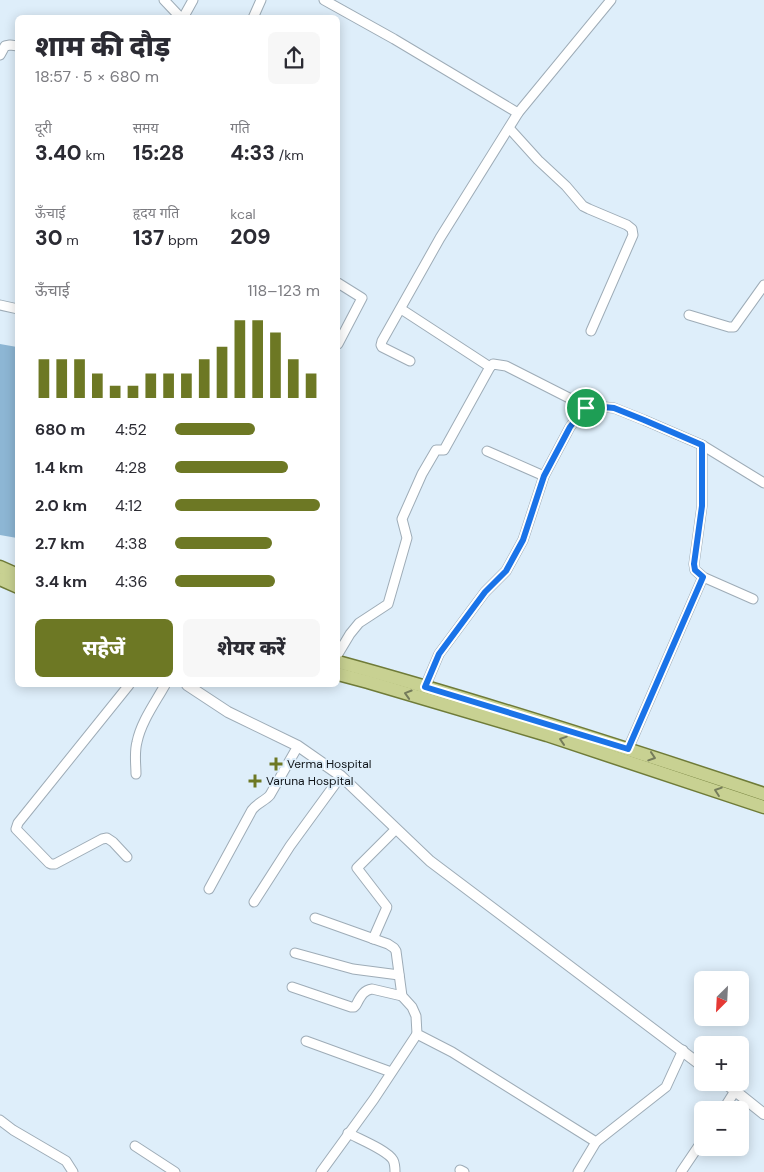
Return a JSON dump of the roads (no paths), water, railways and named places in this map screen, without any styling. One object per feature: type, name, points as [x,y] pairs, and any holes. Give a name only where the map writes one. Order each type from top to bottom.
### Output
[{"type":"main road","points":[[0,567],[15,574]]},
{"type":"main road","points":[[0,579],[15,586]]},
{"type":"main road","points":[[340,663],[628,749],[764,794]]},
{"type":"main road","points":[[340,675],[547,735],[764,807]]},
{"type":"street","points":[[164,0],[179,15]]},
{"type":"street","points":[[184,15],[193,0]]},
{"type":"street","points":[[254,15],[261,0]]},
{"type":"street","points":[[324,0],[394,39],[518,113]]},
{"type":"street","points":[[410,362],[382,347],[382,341],[440,238],[518,113],[611,0]]},
{"type":"street","points":[[0,55],[2,45],[15,46]]},
{"type":"street","points":[[508,128],[566,186],[583,206],[632,229],[633,235],[591,331]]},
{"type":"street","points":[[340,284],[362,298],[340,340]]},
{"type":"street","points":[[689,315],[734,327],[764,285]]},
{"type":"street","points":[[0,305],[15,308]]},
{"type":"street","points":[[401,309],[490,367]]},
{"type":"street","points":[[340,651],[359,623],[388,604],[406,538],[402,519],[422,474],[436,450],[444,450],[493,364],[506,366],[586,408]]},
{"type":"street","points":[[425,687],[439,654],[485,592],[506,571],[523,540],[544,476],[570,427],[586,408],[594,406],[614,408],[644,420],[702,445],[764,483]]},
{"type":"street","points":[[702,445],[702,506],[694,564],[695,570],[703,577],[753,598]]},
{"type":"street","points":[[487,451],[544,476]]},
{"type":"street","points":[[628,749],[703,577]]},
{"type":"street","points":[[127,687],[18,823],[16,829],[51,864],[55,864],[107,838],[127,857]]},
{"type":"street","points":[[136,774],[135,752],[137,741],[147,716],[164,687]]},
{"type":"street","points":[[190,687],[228,712],[298,746],[341,776],[430,861],[694,1059]]},
{"type":"street","points":[[209,889],[252,810],[256,804],[267,799],[270,795],[298,746]]},
{"type":"street","points":[[254,902],[290,846],[341,776]]},
{"type":"street","points":[[373,939],[388,907],[357,868],[396,829]]},
{"type":"street","points":[[315,918],[388,944],[394,948],[402,996],[412,1007],[416,1016],[417,1034],[322,1172]]},
{"type":"street","points":[[295,953],[353,969],[399,975]]},
{"type":"street","points":[[292,987],[351,1007],[356,1005],[368,989],[402,996]]},
{"type":"street","points":[[417,1034],[452,1052],[596,1142]]},
{"type":"street","points":[[306,1041],[391,1072]]},
{"type":"street","points":[[578,1172],[596,1142],[666,1087],[683,1050]]},
{"type":"street","points":[[729,1101],[735,1091],[764,1114]]},
{"type":"street","points":[[0,1120],[66,1162],[73,1172]]},
{"type":"street","points":[[348,1134],[381,1150],[392,1159],[395,1167],[394,1172]]},
{"type":"street","points":[[135,1146],[175,1172]]},
{"type":"street","points":[[682,1172],[694,1153]]},
{"type":"water","points":[[0,344],[15,347],[15,538],[0,535]]},
{"type":"place","name":"Verma Hospital","points":[[276,764]]},
{"type":"place","name":"Varuna Hospital","points":[[255,781]]}]
